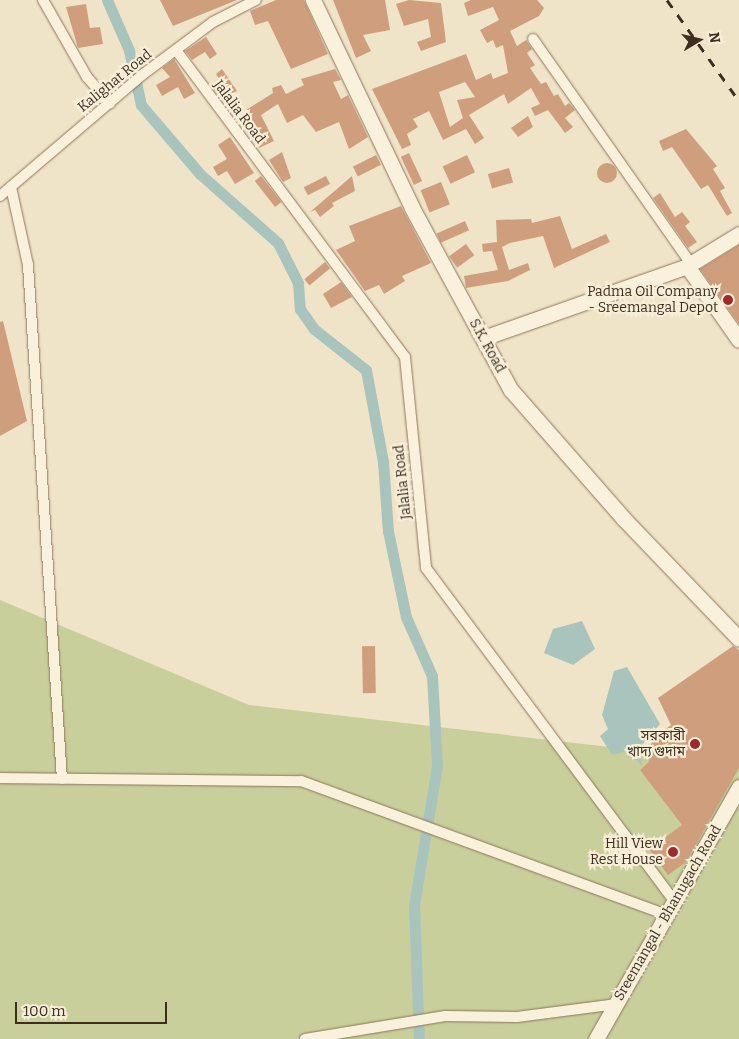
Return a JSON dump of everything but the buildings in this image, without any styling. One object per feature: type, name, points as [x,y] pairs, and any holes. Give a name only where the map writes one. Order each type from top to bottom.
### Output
[{"type":"main road","name":"S.K. Road","points":[[313,0],[412,208],[511,390],[624,519],[739,639]]},
{"type":"main road","points":[[483,338],[689,265],[739,234]]},
{"type":"main road","points":[[689,265],[739,340]]},
{"type":"main road","name":"Sreemangal - Bhanugach Road","points":[[596,1039],[672,910],[738,791]]},
{"type":"street","points":[[44,0],[87,77],[110,103]]},
{"type":"street","name":"Kalighat Road","points":[[0,196],[142,76],[214,22],[256,0]]},
{"type":"street","points":[[533,39],[689,265]]},
{"type":"street","name":"Jalalia Road","points":[[176,50],[405,357],[426,568],[672,910]]},
{"type":"street","points":[[10,187],[28,265],[62,779]]},
{"type":"street","points":[[0,778],[301,781],[446,834],[672,910]]},
{"type":"street","points":[[305,1039],[439,1017],[517,1017],[616,1004]]},
{"type":"green space","points":[[0,600],[249,705],[739,762],[739,1039],[0,1039]]},
{"type":"water","points":[[582,621],[595,649],[573,665],[544,653],[553,629]]},
{"type":"water","points":[[627,667],[660,724],[641,746],[642,766],[628,751],[612,755],[600,736],[608,729],[602,715],[614,671]]},
{"type":"waterway","points":[[107,0],[129,50],[141,105],[200,174],[278,243],[298,283],[300,309],[314,329],[366,370],[383,462],[388,531],[406,617],[432,676],[437,766],[414,905],[419,1039]]},
{"type":"railway","points":[[667,0],[739,101]]},
{"type":"place","name":"Padma Oil Company - Sreemangal Depot","points":[[728,300]]},
{"type":"place","name":"সরকারী খাদ্য গুদাম","points":[[695,744]]},
{"type":"place","name":"Hill View Rest House","points":[[673,852]]}]
